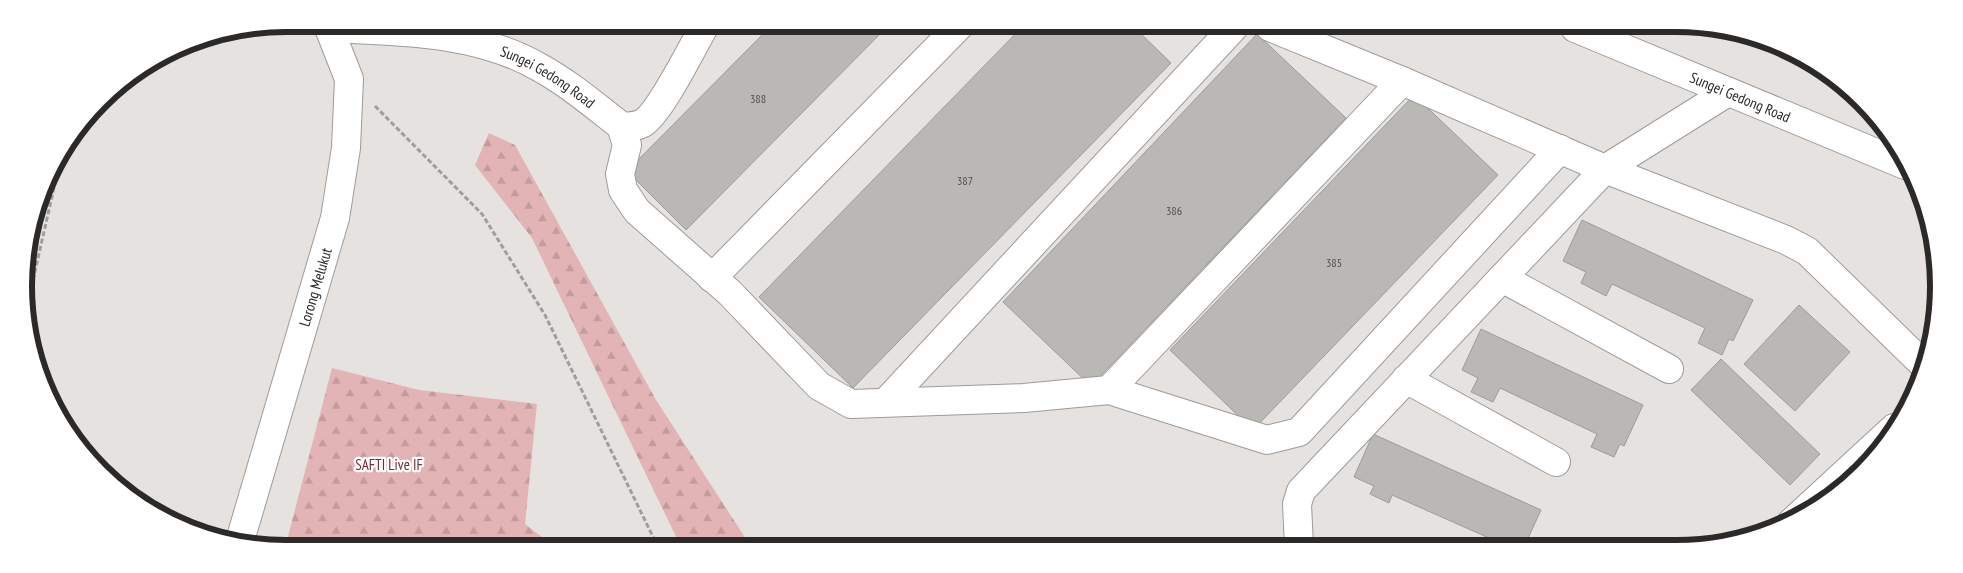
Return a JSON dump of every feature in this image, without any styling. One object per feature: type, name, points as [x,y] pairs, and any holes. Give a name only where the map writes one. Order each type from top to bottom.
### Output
[{"type":"lane","name":"Lorong Melukut","points":[[241,537],[335,218],[346,148],[349,79],[329,32]]},
{"type":"lane","name":"Sungei Gedong Road","points":[[414,32],[497,47],[538,66],[621,126]]},
{"type":"lane","points":[[701,32],[664,97],[650,117],[633,127],[621,126],[627,145],[620,174],[623,190],[637,211],[730,293],[820,386],[851,404],[1024,398],[1109,390],[1267,440],[1299,432],[1560,149]]},
{"type":"lane","points":[[712,278],[953,32]]},
{"type":"lane","points":[[886,402],[1229,32]]},
{"type":"lane","points":[[1282,32],[1402,81],[1605,169],[1786,240],[1807,251],[1919,360]]},
{"type":"lane","name":"Sungei Gedong Road","points":[[1585,32],[1897,162]]},
{"type":"lane","points":[[1109,390],[1402,81]]},
{"type":"lane","points":[[1299,540],[1297,504],[1301,491],[1605,169],[1728,92]]},
{"type":"lane","points":[[1502,278],[1669,369]]},
{"type":"lane","points":[[1406,379],[1556,462]]},
{"type":"lane","points":[[1819,498],[1871,449]]},
{"type":"path","points":[[349,79],[482,214],[545,315],[655,540]]},
{"type":"path","points":[[32,284],[55,182]]},
{"type":"green space","points":[[489,133],[515,145],[656,400],[747,540],[678,540],[532,238],[475,165]]},
{"type":"green space","name":"SAFTI Live IF","points":[[332,368],[419,390],[537,404],[525,524],[546,540],[287,540]]},
{"type":"building","points":[[765,32],[882,32],[686,230],[627,171]]},
{"type":"building","points":[[1017,32],[1139,32],[1171,63],[853,388],[759,297]]},
{"type":"building","points":[[1257,34],[1346,118],[1091,386],[1003,302]]},
{"type":"building","points":[[1414,95],[1498,175],[1253,430],[1170,350]]},
{"type":"building","points":[[1582,220],[1753,300],[1733,341],[1729,339],[1722,355],[1698,343],[1705,328],[1612,284],[1606,296],[1581,283],[1586,272],[1563,261]]},
{"type":"building","points":[[1799,305],[1850,352],[1795,411],[1744,364]]},
{"type":"building","points":[[1481,329],[1643,405],[1624,446],[1620,444],[1614,457],[1591,447],[1597,434],[1500,388],[1493,402],[1471,392],[1478,378],[1462,370]]},
{"type":"building","points":[[1721,359],[1820,454],[1790,485],[1691,390]]},
{"type":"building","points":[[1373,434],[1541,510],[1527,540],[1488,540],[1489,538],[1392,495],[1389,503],[1370,494],[1374,486],[1354,477]]}]
